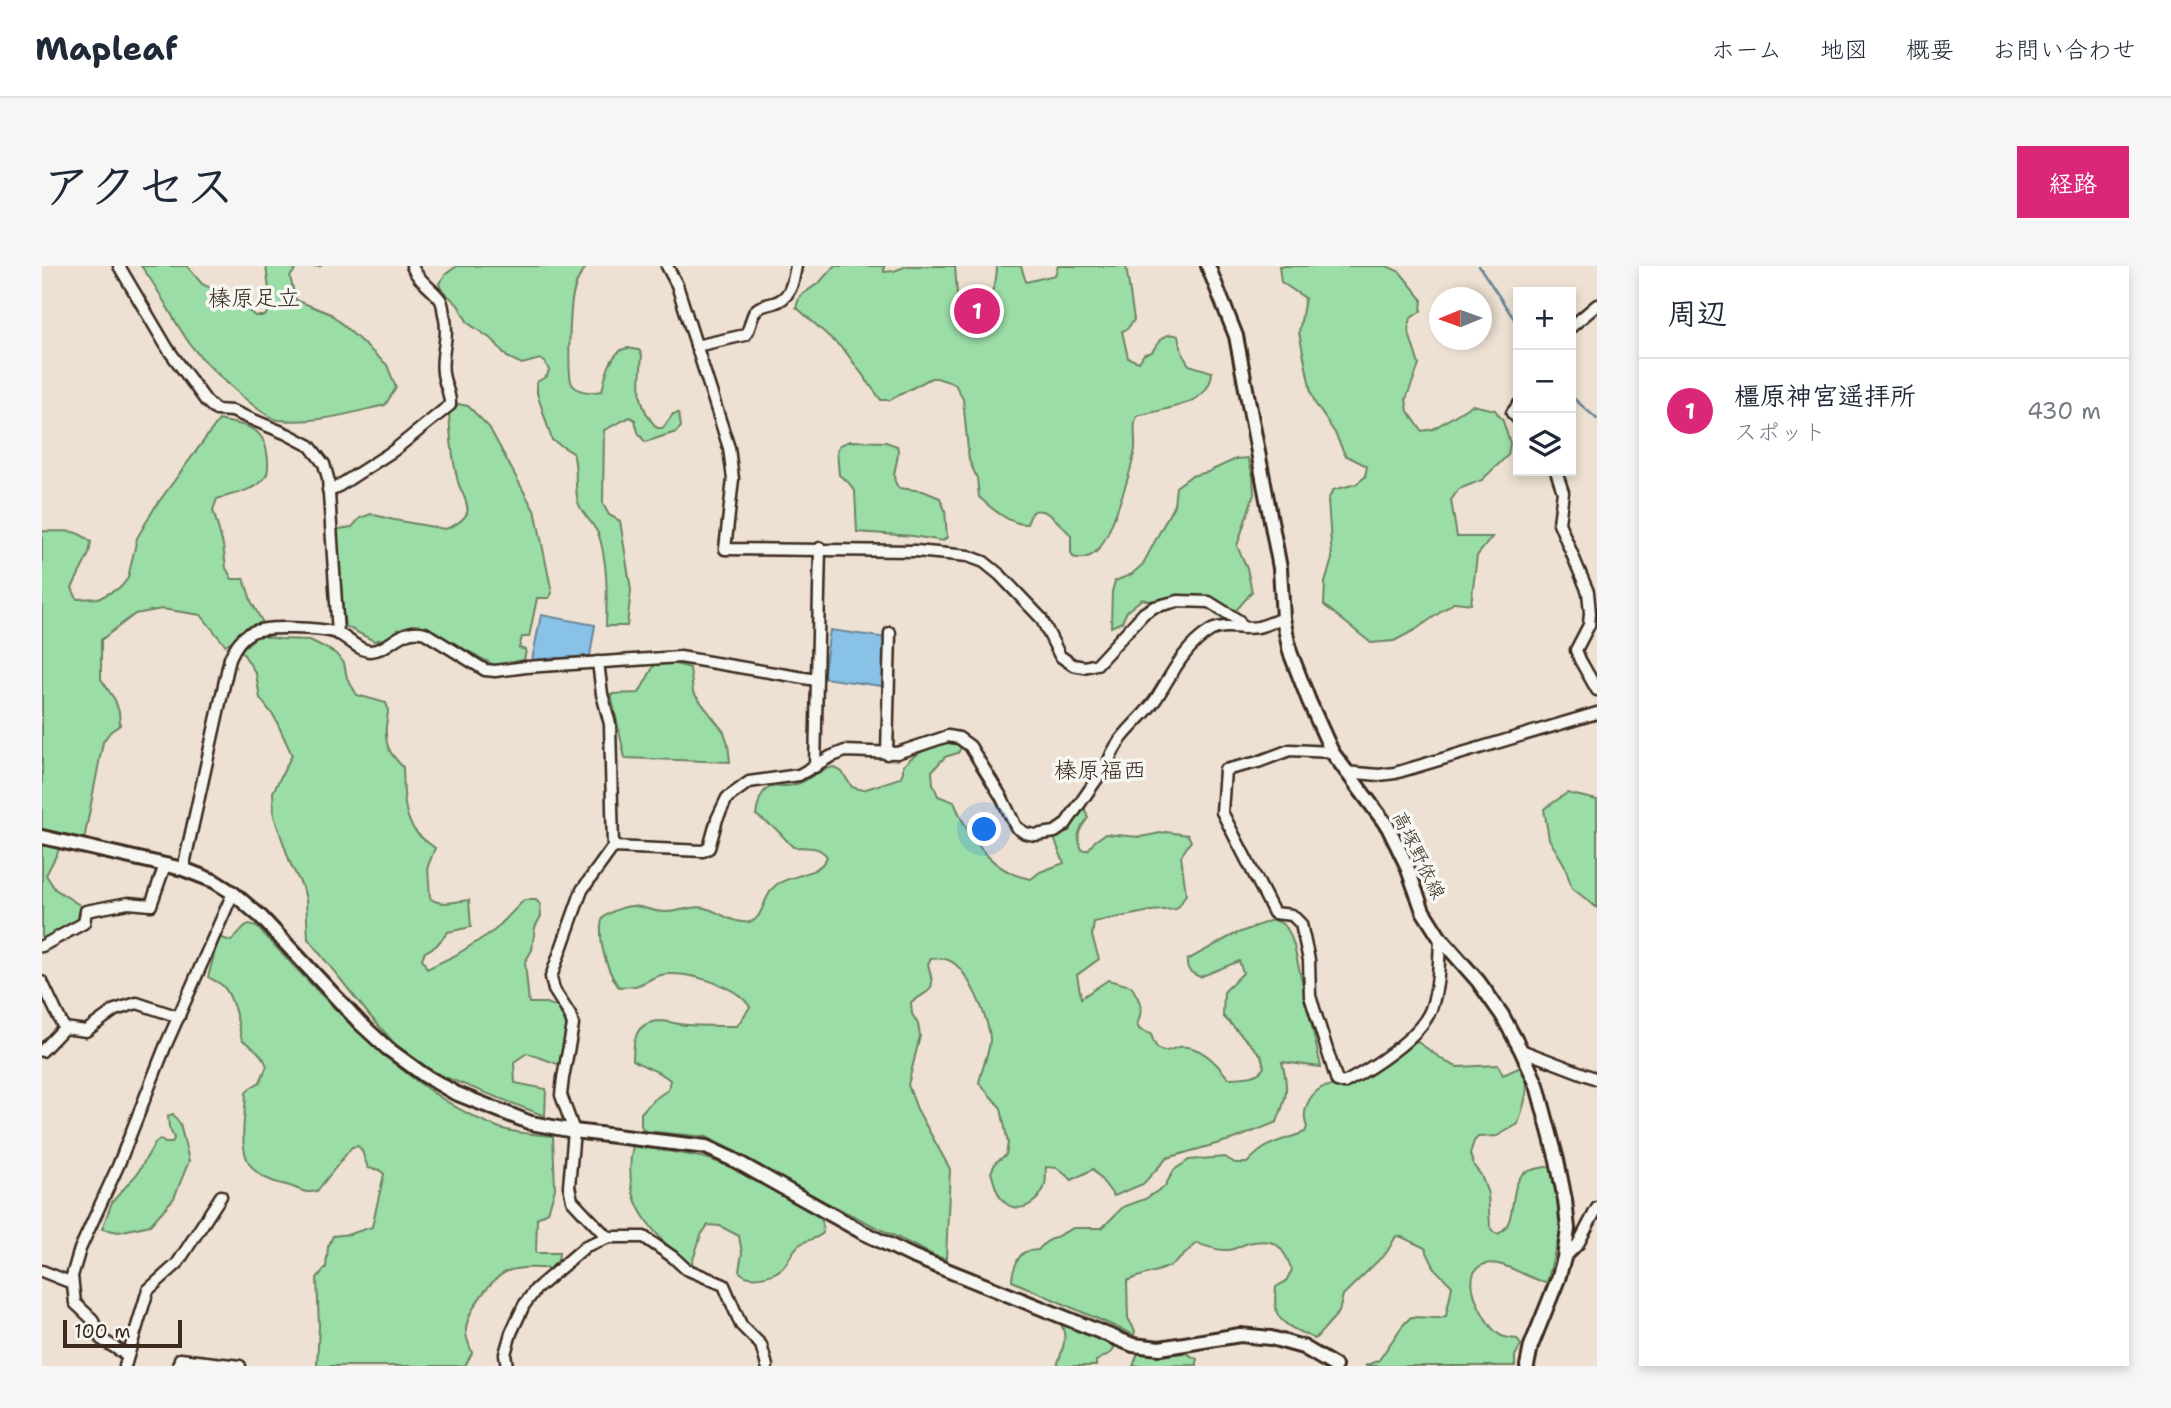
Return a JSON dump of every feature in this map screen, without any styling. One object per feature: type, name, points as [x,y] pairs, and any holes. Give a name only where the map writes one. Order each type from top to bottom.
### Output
[{"type":"street","points":[[119,266],[168,349],[206,401],[216,410],[232,411],[310,446],[324,464],[328,478],[338,634]]},
{"type":"street","points":[[328,489],[334,489],[393,451],[450,405],[451,400],[443,375],[442,358],[447,328],[441,301],[415,274],[412,266]]},
{"type":"street","points":[[667,266],[677,285],[729,448],[733,479],[725,549],[820,548],[916,551],[968,556],[984,562],[1000,575],[1041,618],[1060,656],[1073,665],[1084,667],[1097,664],[1144,613],[1154,607],[1178,601],[1209,602],[1238,620],[1243,628]]},
{"type":"street","points":[[696,346],[746,335],[758,308],[783,300],[789,293],[796,266]]},
{"type":"street","name":"高塚野依線","points":[[1208,266],[1236,336],[1280,568],[1283,618],[1290,652],[1332,752],[1388,827],[1406,863],[1423,911],[1440,938],[1478,981],[1502,1015],[1537,1085],[1565,1200],[1568,1229],[1558,1279],[1531,1346],[1527,1366]]},
{"type":"street","points":[[1576,323],[1597,305]]},
{"type":"street","points":[[1558,476],[1563,492],[1559,523],[1588,592],[1589,625],[1576,650],[1597,690]]},
{"type":"street","points":[[815,766],[820,548]]},
{"type":"street","points":[[613,847],[703,851],[709,848],[717,819],[727,797],[749,782],[799,775],[845,751],[897,754],[948,736],[959,738],[970,746],[1002,798],[1016,827],[1035,835],[1055,832],[1066,825],[1125,733],[1155,700],[1181,658],[1210,631],[1217,628],[1258,627],[1283,618]]},
{"type":"street","points":[[183,869],[230,658],[236,646],[248,633],[261,629],[315,628],[338,634],[367,652],[416,631],[425,633],[485,670],[495,671],[680,657],[817,680]]},
{"type":"street","points":[[887,754],[890,634]]},
{"type":"street","points":[[598,662],[602,694],[610,724],[613,847],[582,890],[551,977],[554,990],[570,1015],[573,1025],[562,1095],[574,1130],[569,1186],[572,1200],[599,1230],[609,1237]]},
{"type":"street","points":[[1345,772],[1379,775],[1395,773],[1597,713]]},
{"type":"street","points":[[1332,752],[1290,750],[1225,770],[1222,812],[1274,913],[1292,915],[1301,923],[1309,960],[1310,996],[1337,1081],[1344,1083],[1405,1044],[1430,1012],[1438,983],[1440,938]]},
{"type":"street","points":[[42,837],[183,869],[214,881],[233,893],[261,918],[387,1048],[424,1076],[455,1093],[531,1123],[706,1147],[862,1232],[912,1256],[1133,1345],[1160,1348],[1240,1335],[1271,1338],[1303,1347],[1335,1366]]},
{"type":"street","points":[[42,946],[84,923],[86,911],[128,903],[151,905],[165,865]]},
{"type":"street","points":[[221,1196],[177,1264],[148,1290],[126,1361],[101,1339],[92,1319],[75,1303],[72,1283],[76,1258],[118,1166],[233,893]]},
{"type":"street","points":[[42,982],[64,1028]]},
{"type":"street","points":[[64,1028],[86,1031],[115,1010],[138,1003],[179,1017]]},
{"type":"street","points":[[42,1051],[64,1028]]},
{"type":"street","points":[[1521,1050],[1597,1079]]},
{"type":"street","points":[[1564,1258],[1578,1244],[1597,1208]]},
{"type":"street","points":[[508,1366],[505,1354],[511,1333],[524,1305],[536,1289],[586,1246],[609,1237],[645,1237],[686,1269],[724,1285],[741,1325],[761,1345],[766,1366]]},
{"type":"street","points":[[42,1271],[72,1283]]},
{"type":"street","points":[[178,1366],[180,1359],[240,1366]]},
{"type":"green space","points":[[141,266],[187,266],[202,284],[234,299],[255,316],[265,316],[271,305],[266,266],[322,266],[297,267],[290,277],[296,300],[331,314],[387,365],[396,388],[385,405],[346,414],[292,421],[270,417],[234,389],[193,348]]},
{"type":"green space","points":[[457,266],[587,266],[576,283],[572,302],[569,355],[572,384],[581,391],[602,391],[609,366],[616,354],[627,348],[639,350],[642,355],[640,394],[650,419],[657,428],[663,428],[673,414],[679,413],[681,427],[676,432],[645,442],[638,432],[635,420],[630,417],[604,430],[603,504],[609,515],[620,521],[631,590],[627,626],[606,626],[606,571],[600,539],[578,502],[573,453],[552,440],[537,393],[537,382],[547,376],[549,370],[540,359],[522,364],[507,357],[494,341],[468,323],[458,305],[441,289],[439,283]]},
{"type":"green space","points":[[834,266],[884,266],[884,272],[907,266],[955,266],[958,307],[982,307],[993,288],[997,266],[1021,266],[1026,282],[1055,275],[1058,266],[1126,266],[1134,320],[1122,331],[1128,358],[1139,362],[1144,354],[1152,352],[1163,338],[1178,336],[1189,365],[1212,372],[1209,384],[1203,393],[1184,404],[1137,416],[1133,457],[1109,531],[1098,550],[1089,556],[1076,558],[1071,552],[1071,535],[1048,514],[1043,511],[1032,512],[1027,524],[1021,524],[1001,515],[979,497],[977,478],[969,460],[963,399],[955,384],[931,378],[890,400],[881,400],[845,351],[796,307],[800,296],[820,282]]},
{"type":"green space","points":[[1279,266],[1387,266],[1400,272],[1422,299],[1421,311],[1411,318],[1408,330],[1419,365],[1406,399],[1408,411],[1422,431],[1433,429],[1472,405],[1495,410],[1503,421],[1510,443],[1508,455],[1482,480],[1459,489],[1451,500],[1457,537],[1492,537],[1477,556],[1471,604],[1455,602],[1394,641],[1371,643],[1324,605],[1325,583],[1332,559],[1328,500],[1333,490],[1356,484],[1365,477],[1367,466],[1345,455],[1335,433],[1315,403],[1299,332],[1305,298],[1281,282]]},
{"type":"green space","points":[[458,404],[468,406],[489,427],[536,514],[552,593],[549,598],[537,598],[529,637],[522,637],[519,648],[526,650],[524,660],[497,667],[430,630],[422,629],[374,641],[345,626],[333,530],[352,527],[360,518],[371,514],[445,529],[458,523],[467,513],[466,501],[456,473],[451,438],[449,411]]},
{"type":"green space","points":[[219,420],[253,430],[259,434],[266,449],[268,471],[263,480],[248,490],[217,499],[213,510],[223,545],[226,568],[232,579],[244,579],[252,603],[263,623],[225,645],[201,615],[162,609],[135,614],[101,640],[101,679],[115,700],[120,725],[110,732],[103,742],[84,840],[42,830],[42,531],[73,532],[91,542],[89,554],[72,588],[77,599],[100,598],[121,587],[128,578],[137,538],[155,507]]},
{"type":"green space","points":[[850,441],[886,442],[897,446],[898,457],[894,473],[896,483],[899,488],[923,491],[940,498],[945,510],[947,537],[943,541],[857,532],[855,491],[839,475],[837,451],[840,445]]},
{"type":"green space","points":[[1248,458],[1254,494],[1237,546],[1247,568],[1252,592],[1226,622],[1207,608],[1179,608],[1142,599],[1127,611],[1122,622],[1111,627],[1115,581],[1132,574],[1143,564],[1174,505],[1176,487],[1191,476],[1208,472],[1236,459]]},
{"type":"green space","points":[[258,635],[310,640],[326,648],[344,663],[347,678],[357,695],[386,703],[386,739],[391,753],[403,767],[409,819],[417,833],[435,848],[428,866],[430,898],[444,903],[469,900],[471,927],[448,932],[436,946],[425,952],[422,958],[427,969],[456,955],[495,930],[524,900],[536,900],[540,904],[541,916],[535,927],[532,950],[525,962],[529,1003],[546,1003],[558,1007],[567,1028],[563,1066],[527,1053],[514,1062],[515,1083],[546,1089],[545,1116],[414,1065],[370,1016],[308,939],[303,888],[291,865],[274,816],[273,792],[292,755],[275,718],[260,698],[256,674],[241,650]]},
{"type":"green space","points":[[656,662],[690,668],[693,692],[724,732],[730,762],[625,758],[611,694],[639,693]]},
{"type":"green space","points":[[945,743],[956,744],[961,748],[958,753],[945,757],[932,771],[938,796],[954,802],[966,828],[993,861],[1017,875],[1031,879],[1040,872],[1064,863],[1054,838],[1084,807],[1088,818],[1079,833],[1082,850],[1088,850],[1105,834],[1140,837],[1166,832],[1188,835],[1191,841],[1181,856],[1186,894],[1180,905],[1176,909],[1094,922],[1092,936],[1099,959],[1077,975],[1081,998],[1108,980],[1131,986],[1140,1005],[1137,1025],[1140,1030],[1151,1034],[1160,1050],[1194,1048],[1213,1061],[1228,1078],[1258,1074],[1264,1067],[1261,1055],[1223,1016],[1224,992],[1243,973],[1239,961],[1200,977],[1192,973],[1187,960],[1233,935],[1272,920],[1277,921],[1287,929],[1294,946],[1321,1067],[1282,1062],[1286,1092],[1277,1122],[1237,1138],[1167,1158],[1143,1184],[1114,1196],[1093,1169],[1072,1180],[1057,1168],[1046,1167],[1045,1186],[1040,1195],[1029,1205],[1015,1208],[1003,1201],[991,1172],[996,1162],[1006,1155],[1008,1143],[1001,1108],[979,1083],[990,1044],[986,1020],[963,972],[948,960],[931,958],[928,964],[932,979],[931,988],[911,1002],[912,1014],[918,1024],[920,1036],[908,1085],[917,1109],[950,1169],[946,1259],[825,1202],[707,1137],[645,1131],[641,1126],[641,1113],[653,1100],[668,1090],[670,1080],[633,1060],[635,1039],[640,1029],[660,1021],[685,1025],[737,1026],[750,1007],[734,992],[722,986],[683,975],[661,975],[635,986],[619,987],[604,956],[601,927],[606,916],[630,906],[666,912],[703,908],[738,921],[754,920],[776,885],[818,868],[827,857],[816,849],[793,847],[776,829],[756,815],[759,801],[767,789],[795,785],[834,767],[842,772],[852,787],[863,790],[900,778],[903,766],[912,758]]},
{"type":"green space","points":[[1567,793],[1597,800],[1597,908],[1572,888],[1564,864],[1549,839],[1544,809]]},
{"type":"green space","points":[[42,844],[60,848],[46,875],[55,889],[81,906],[82,912],[80,919],[42,940]]},
{"type":"green space","points":[[249,924],[256,926],[369,1041],[432,1092],[466,1113],[500,1128],[519,1133],[553,1136],[555,1189],[548,1212],[537,1218],[536,1253],[559,1253],[557,1269],[514,1269],[494,1281],[480,1297],[467,1324],[467,1340],[472,1353],[465,1366],[317,1366],[317,1278],[326,1267],[328,1247],[333,1236],[372,1227],[384,1174],[380,1170],[368,1168],[358,1146],[352,1147],[317,1191],[312,1192],[268,1180],[256,1172],[249,1162],[243,1138],[246,1093],[260,1082],[267,1066],[260,1054],[242,1040],[227,991],[208,977],[219,937],[231,941]]},
{"type":"green space","points":[[1415,1040],[1457,1067],[1498,1065],[1503,1075],[1523,1066],[1527,1088],[1518,1124],[1497,1136],[1478,1137],[1470,1154],[1488,1194],[1490,1226],[1493,1232],[1498,1234],[1509,1222],[1515,1189],[1523,1174],[1550,1166],[1554,1171],[1562,1224],[1547,1282],[1493,1263],[1477,1269],[1473,1277],[1475,1297],[1486,1319],[1499,1335],[1517,1339],[1521,1345],[1515,1356],[1515,1366],[1365,1366],[1379,1360],[1411,1317],[1446,1316],[1452,1286],[1435,1269],[1425,1248],[1402,1237],[1396,1236],[1387,1252],[1343,1295],[1339,1312],[1315,1339],[1292,1328],[1278,1315],[1275,1304],[1276,1287],[1286,1281],[1292,1270],[1282,1249],[1265,1241],[1224,1250],[1196,1243],[1170,1266],[1127,1281],[1128,1318],[1135,1331],[1134,1335],[1012,1281],[1014,1269],[1022,1254],[1038,1250],[1046,1242],[1073,1228],[1102,1228],[1123,1207],[1145,1199],[1165,1186],[1174,1170],[1189,1160],[1225,1157],[1235,1163],[1247,1163],[1267,1146],[1305,1132],[1305,1111],[1316,1091],[1361,1076]]},
{"type":"green space","points":[[173,1114],[180,1124],[189,1161],[174,1198],[150,1225],[119,1232],[102,1229],[112,1202],[137,1174],[155,1143],[160,1139],[165,1143],[172,1143],[174,1138],[168,1116]]},
{"type":"green space","points":[[633,1145],[706,1158],[759,1177],[819,1216],[823,1233],[798,1246],[777,1272],[753,1277],[739,1271],[742,1253],[739,1236],[720,1226],[708,1225],[701,1235],[691,1266],[686,1264],[649,1225],[634,1198],[630,1165]]},
{"type":"green space","points":[[1059,1321],[1117,1341],[1112,1352],[1096,1361],[1096,1366],[1057,1366],[1065,1338]]},
{"type":"green space","points":[[1139,1351],[1156,1355],[1186,1353],[1197,1359],[1197,1365],[1133,1366]]},
{"type":"water","points":[[541,615],[595,625],[590,656],[532,660]]},
{"type":"water","points":[[830,630],[888,638],[882,686],[823,678]]},
{"type":"waterway","points":[[1479,266],[1513,317]]},
{"type":"waterway","points":[[1576,400],[1597,419]]},
{"type":"place","name":"橿原神宮遥拝所","points":[[977,311]]},
{"type":"district","name":"榛原足立","points":[[254,298]]},
{"type":"district","name":"榛原福西","points":[[1100,770]]}]
